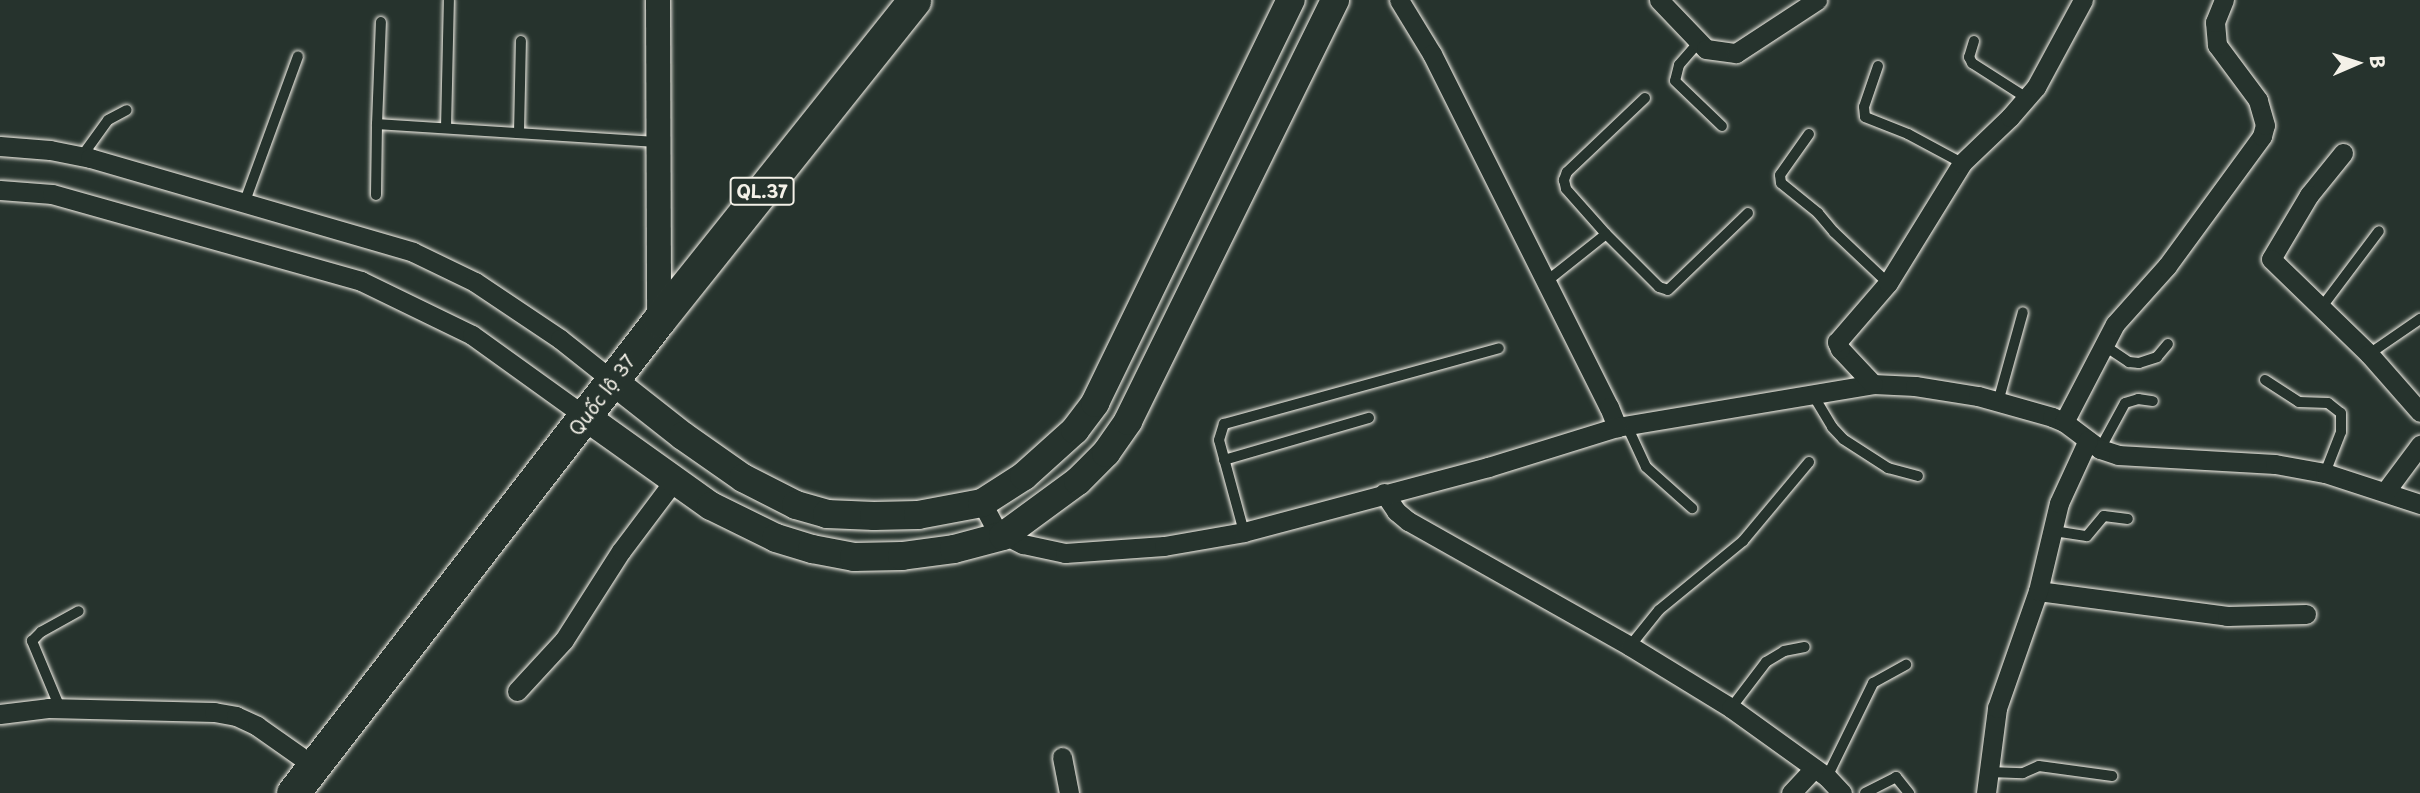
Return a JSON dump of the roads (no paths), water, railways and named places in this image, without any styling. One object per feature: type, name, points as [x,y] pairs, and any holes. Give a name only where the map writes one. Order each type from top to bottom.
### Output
[{"type":"highway","name":"Quốc lộ 37","points":[[293,793],[589,414],[659,320],[914,0]]},
{"type":"main road","points":[[589,414],[673,482],[720,512],[776,538],[854,556],[915,555],[954,549],[990,518],[1024,476],[1075,430],[1095,403],[1291,0]]},
{"type":"main road","points":[[612,382],[682,436],[743,478],[796,505],[827,514],[990,518],[1078,481],[1106,453],[1128,421],[1335,0]]},
{"type":"street","points":[[658,0],[659,320]]},
{"type":"street","points":[[1399,0],[1432,54],[1622,426]]},
{"type":"street","points":[[1658,0],[1706,49],[1735,53],[1817,0]]},
{"type":"street","points":[[1873,384],[1840,349],[1838,342],[1888,283],[1962,163],[2026,98],[2052,61],[2083,0]]},
{"type":"street","points":[[2064,422],[2115,324],[2167,266],[2262,136],[2265,125],[2258,100],[2217,45],[2215,22],[2224,0]]},
{"type":"street","points":[[0,146],[82,156],[393,245],[475,282],[560,339],[612,382]]},
{"type":"street","points":[[2343,153],[2309,195],[2271,259],[2369,354],[2420,412]]},
{"type":"street","points":[[0,190],[52,194],[84,202],[361,281],[472,335],[589,414]]},
{"type":"street","points":[[990,518],[1065,553],[1164,546],[1244,532],[1488,467],[1622,426],[1873,384],[1914,386],[1998,402],[2064,422],[2094,444],[2135,458],[2275,464],[2325,472],[2420,504]]},
{"type":"street","points":[[1986,793],[1997,708],[2038,592],[2065,487],[2094,444]]},
{"type":"street","points":[[2385,492],[2420,445]]},
{"type":"street","points":[[517,691],[564,640],[621,551],[673,482]]},
{"type":"street","points":[[1384,493],[1396,511],[1408,521],[1630,646],[1731,708],[1821,772],[1842,793]]},
{"type":"street","points":[[2038,592],[2227,616],[2306,614]]},
{"type":"street","points":[[0,714],[26,709],[214,712],[236,716],[268,733],[314,766]]},
{"type":"street","points":[[1062,757],[1069,793]]},
{"type":"street","points":[[1791,793],[1821,772]]},
{"type":"lane","points":[[446,128],[449,0]]},
{"type":"lane","points":[[376,195],[381,22]]},
{"type":"lane","points":[[520,133],[521,41]]},
{"type":"lane","points":[[1974,41],[1969,57],[1972,63],[2026,98]]},
{"type":"lane","points":[[1698,43],[1679,65],[1675,81],[1722,126]]},
{"type":"lane","points":[[245,201],[299,56]]},
{"type":"lane","points":[[1878,66],[1864,107],[1865,117],[1908,134],[1962,163]]},
{"type":"lane","points":[[1645,98],[1567,172],[1564,180],[1566,189],[1606,234],[1660,287],[1668,289],[1748,213]]},
{"type":"lane","points":[[82,156],[108,120],[127,110]]},
{"type":"lane","points":[[377,124],[659,142]]},
{"type":"lane","points":[[1809,134],[1780,175],[1781,183],[1818,213],[1834,232],[1888,283]]},
{"type":"lane","points":[[2321,308],[2379,231]]},
{"type":"lane","points":[[1547,281],[1606,234]]},
{"type":"lane","points":[[1998,402],[2023,312]]},
{"type":"lane","points":[[2369,354],[2420,319]]},
{"type":"lane","points":[[2105,346],[2129,362],[2139,363],[2157,357],[2168,344]]},
{"type":"lane","points":[[1244,532],[1224,460],[1220,431],[1224,424],[1499,348]]},
{"type":"lane","points":[[2265,380],[2299,402],[2329,403],[2341,413],[2341,432],[2325,472]]},
{"type":"lane","points":[[1813,395],[1832,427],[1843,439],[1888,468],[1918,476]]},
{"type":"lane","points":[[2094,444],[2125,403],[2138,399],[2153,401]]},
{"type":"lane","points":[[1224,460],[1369,418]]},
{"type":"lane","points":[[1622,426],[1646,467],[1692,508]]},
{"type":"lane","points":[[1630,646],[1658,610],[1743,541],[1809,462]]},
{"type":"lane","points":[[2054,531],[2087,536],[2104,516],[2128,519]]},
{"type":"lane","points":[[60,709],[32,641],[41,632],[79,611]]},
{"type":"lane","points":[[1731,708],[1766,662],[1784,651],[1805,647]]},
{"type":"lane","points":[[1821,772],[1873,683],[1906,665]]},
{"type":"lane","points":[[1989,772],[2023,773],[2039,766],[2112,776]]},
{"type":"lane","points":[[1865,793],[1896,777],[1909,793]]}]
